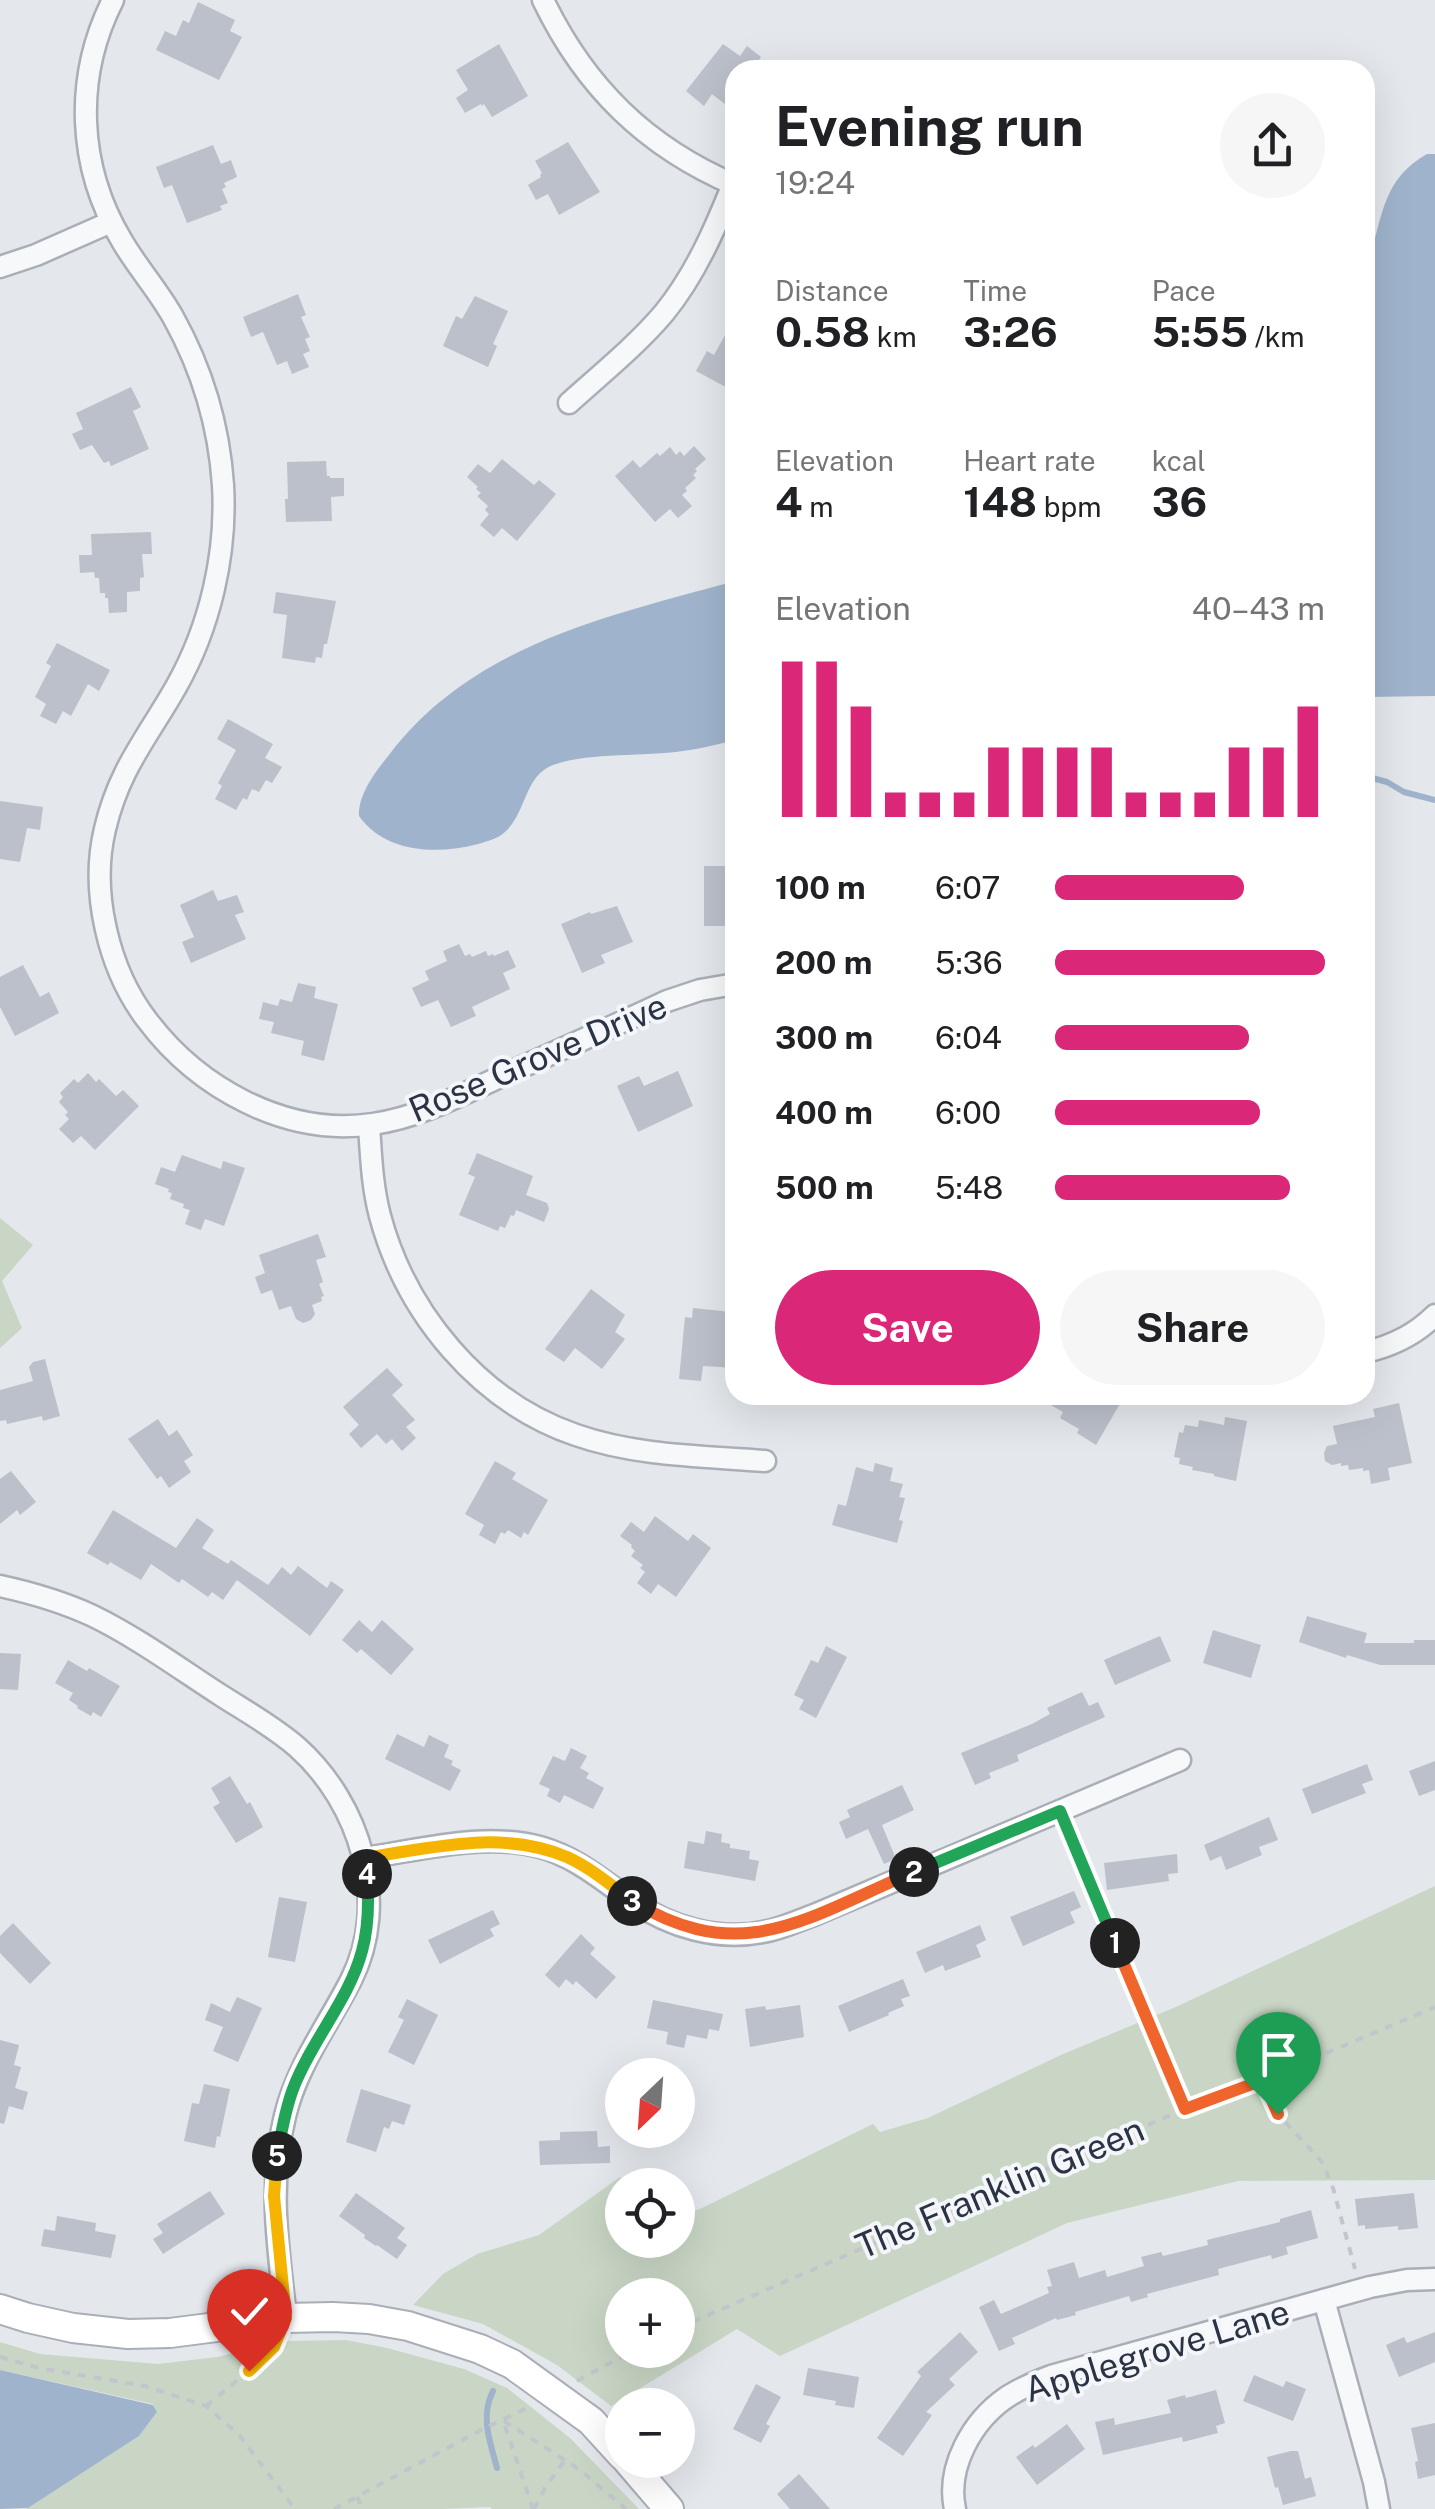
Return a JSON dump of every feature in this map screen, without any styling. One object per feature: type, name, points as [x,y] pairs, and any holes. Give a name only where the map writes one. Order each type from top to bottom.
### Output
[{"type":"street","name":"Rose Grove Drive","points":[[114,0],[91,61],[86,110],[89,160],[96,188],[112,222],[171,314],[198,369],[215,425],[223,486],[218,571],[198,642],[178,683],[127,766],[103,835],[100,890],[110,942],[129,994],[174,1052],[211,1083],[249,1104],[291,1118],[346,1126],[370,1125],[421,1112],[667,1001],[725,986]]},
{"type":"street","points":[[543,0],[575,58],[621,112],[680,156],[725,179]]},
{"type":"street","points":[[568,403],[665,312],[696,265],[725,205]]},
{"type":"street","points":[[0,266],[112,222]]},
{"type":"street","points":[[370,1125],[375,1192],[395,1262],[423,1314],[482,1380],[535,1417],[574,1435],[650,1452],[765,1461]]},
{"type":"street","points":[[1375,1350],[1406,1338],[1435,1316]]},
{"type":"street","points":[[0,1586],[39,1595],[120,1630],[272,1728],[320,1770],[354,1828],[364,1858],[368,1892],[363,1950],[353,1978],[293,2088],[277,2155],[275,2216],[286,2318]]},
{"type":"street","points":[[364,1858],[480,1841],[512,1842],[569,1858],[659,1917],[713,1934],[741,1935],[778,1929],[814,1915],[1180,1760]]},
{"type":"street","name":"Applegrove Lane","points":[[955,2509],[953,2477],[958,2459],[984,2418],[1025,2386],[1069,2370],[1361,2290],[1407,2280],[1435,2279]]},
{"type":"street","points":[[1324,2300],[1379,2509]]},
{"type":"street","points":[[0,2309],[73,2328],[128,2334],[170,2333],[286,2318],[369,2319],[408,2326],[512,2364],[591,2421],[605,2436]]},
{"type":"street","points":[[642,2478],[669,2509]]},
{"type":"path","points":[[1060,1811],[1185,2109]]},
{"type":"path","name":"The Franklin Green","points":[[695,2321],[1185,2109],[1435,2007]]},
{"type":"path","points":[[1263,2080],[1278,2114],[1322,2162],[1334,2188],[1361,2290]]},
{"type":"path","points":[[206,2406],[262,2360],[281,2334],[286,2318]]},
{"type":"path","points":[[0,2356],[39,2368],[145,2386],[206,2406],[239,2435],[295,2509]]},
{"type":"path","points":[[334,2509],[504,2421]]},
{"type":"path","points":[[504,2421],[580,2470],[626,2509]]},
{"type":"path","points":[[504,2421],[533,2509]]},
{"type":"path","points":[[533,2509],[565,2460]]},
{"type":"path","points":[[358,2497],[363,2509]]},
{"type":"green space","points":[[0,1218],[33,1245],[2,1281],[22,1328],[0,1348]]},
{"type":"green space","points":[[1435,1886],[1435,2180],[1238,2181],[1067,2223],[780,2356],[737,2329],[695,2355],[695,2278],[605,2278],[605,2368],[673,2368],[640,2388],[605,2388],[605,2401],[557,2365],[483,2324],[413,2305],[443,2274],[477,2254],[539,2235],[605,2188],[605,2258],[695,2258],[695,2211],[873,2124],[880,2132],[928,2118],[1061,2055],[1178,2006]]},
{"type":"green space","points":[[346,2340],[387,2348],[464,2369],[507,2388],[570,2438],[639,2509],[26,2509],[139,2436],[157,2412],[153,2404],[0,2370],[0,2342],[40,2354],[158,2364],[217,2357],[287,2341]]},
{"type":"water","points":[[1427,154],[1435,154],[1435,696],[1375,697],[1375,238],[1391,190],[1411,165]]},
{"type":"water","points":[[725,584],[725,742],[683,751],[583,758],[553,765],[536,777],[505,832],[492,840],[462,847],[429,850],[397,844],[383,838],[359,816],[365,791],[384,761],[423,717],[461,686],[502,660],[546,640],[640,607]]},
{"type":"water","points":[[0,2370],[153,2405],[157,2412],[139,2436],[28,2508],[0,2509]]},
{"type":"building","points":[[198,2],[235,20],[230,31],[242,37],[219,80],[156,50],[165,31],[176,36],[183,20],[189,23]]},
{"type":"building","points":[[499,44],[528,96],[492,117],[484,104],[465,113],[456,98],[468,90],[456,70]]},
{"type":"building","points":[[723,44],[740,56],[747,46],[761,57],[725,60],[725,104],[712,94],[704,106],[686,91]]},
{"type":"building","points":[[568,142],[600,192],[559,215],[548,194],[536,200],[528,185],[541,177],[535,161]]},
{"type":"building","points":[[213,145],[221,164],[231,160],[237,177],[224,183],[226,187],[222,189],[228,203],[220,206],[222,210],[187,223],[172,185],[164,188],[156,167]]},
{"type":"building","points":[[298,294],[306,315],[301,317],[310,337],[305,339],[310,351],[303,354],[309,367],[292,374],[287,361],[277,365],[263,332],[251,337],[243,317]]},
{"type":"building","points":[[475,296],[508,311],[493,344],[497,346],[488,367],[443,346],[456,316],[462,319]]},
{"type":"building","points":[[725,335],[725,387],[696,371],[707,351],[714,355]]},
{"type":"building","points":[[131,387],[141,407],[133,411],[149,449],[111,466],[109,461],[104,463],[92,445],[80,450],[72,434],[83,429],[76,413]]},
{"type":"building","points":[[694,446],[706,459],[695,469],[696,478],[682,495],[692,506],[678,518],[670,509],[655,522],[615,476],[633,460],[640,468],[670,447],[676,455],[680,451],[684,456]]},
{"type":"building","points":[[502,459],[534,485],[539,480],[556,494],[517,541],[502,528],[494,537],[480,525],[489,514],[485,510],[488,506],[477,496],[481,493],[478,487],[467,477],[478,464],[490,473]]},
{"type":"building","points":[[326,461],[327,476],[344,478],[344,496],[331,497],[332,521],[286,522],[287,462]]},
{"type":"building","points":[[151,532],[152,554],[142,554],[144,577],[140,578],[140,591],[127,592],[127,612],[109,613],[108,598],[100,593],[99,578],[95,578],[94,572],[80,573],[79,555],[92,555],[91,534]]},
{"type":"building","points":[[276,592],[336,601],[327,644],[322,658],[316,657],[315,663],[282,658],[287,615],[273,613]]},
{"type":"building","points":[[57,643],[110,670],[99,691],[88,684],[71,716],[63,711],[56,724],[40,716],[46,704],[35,697],[51,666],[46,663]]},
{"type":"building","points":[[228,719],[273,744],[265,758],[282,767],[272,783],[266,780],[259,792],[252,789],[236,810],[215,799],[222,786],[218,783],[236,750],[217,739]]},
{"type":"building","points":[[0,801],[43,807],[40,830],[27,828],[20,862],[0,859]]},
{"type":"building","points":[[704,866],[725,866],[725,926],[704,926]]},
{"type":"building","points":[[213,890],[218,901],[237,895],[244,912],[235,915],[246,939],[191,963],[182,942],[194,937],[180,905]]},
{"type":"building","points":[[617,906],[633,942],[601,955],[605,963],[582,973],[561,924]]},
{"type":"building","points":[[459,944],[465,956],[472,957],[486,951],[488,956],[494,956],[508,950],[516,967],[503,973],[510,989],[472,1007],[476,1016],[451,1027],[438,1000],[421,1007],[412,988],[429,980],[425,971],[447,961],[443,951]]},
{"type":"building","points":[[23,965],[40,997],[49,992],[59,1013],[15,1036],[0,1007],[0,977]]},
{"type":"building","points":[[298,983],[316,987],[314,998],[338,1004],[324,1061],[301,1055],[304,1041],[271,1033],[274,1022],[259,1019],[263,1002],[278,1006],[280,999],[292,1002]]},
{"type":"building","points":[[678,1071],[693,1106],[638,1132],[617,1086],[639,1076],[644,1086]]},
{"type":"building","points":[[88,1073],[116,1096],[123,1090],[139,1106],[95,1150],[81,1136],[73,1143],[59,1129],[69,1119],[59,1102],[63,1097],[60,1093],[74,1079],[78,1083]]},
{"type":"building","points":[[477,1153],[533,1176],[526,1195],[547,1203],[544,1222],[516,1210],[505,1228],[500,1226],[498,1231],[459,1215],[475,1177],[468,1174]]},
{"type":"building","points":[[182,1155],[221,1169],[223,1161],[245,1168],[224,1226],[205,1219],[201,1230],[185,1224],[190,1210],[170,1199],[169,1189],[155,1184],[161,1167],[175,1172]]},
{"type":"building","points":[[318,1234],[326,1257],[316,1260],[324,1296],[312,1305],[315,1314],[311,1320],[303,1323],[296,1319],[291,1306],[279,1310],[272,1290],[261,1294],[255,1277],[265,1273],[259,1255]]},
{"type":"building","points":[[591,1289],[625,1315],[615,1332],[625,1339],[602,1369],[575,1348],[564,1362],[545,1349]]},
{"type":"building","points":[[693,1308],[725,1311],[725,1367],[703,1366],[701,1381],[679,1379],[685,1317],[692,1318]]},
{"type":"building","points":[[45,1359],[60,1416],[7,1424],[6,1420],[0,1421],[0,1390],[33,1381],[29,1367]]},
{"type":"building","points":[[387,1368],[403,1385],[392,1395],[415,1420],[406,1427],[416,1438],[402,1451],[392,1439],[386,1444],[377,1434],[361,1448],[349,1434],[359,1425],[343,1407]]},
{"type":"building","points":[[1399,1403],[1412,1463],[1388,1468],[1390,1480],[1371,1484],[1369,1470],[1349,1470],[1348,1465],[1325,1461],[1327,1446],[1337,1444],[1333,1426],[1375,1417],[1373,1409]]},
{"type":"building","points":[[1051,1405],[1119,1405],[1096,1445],[1060,1418],[1063,1412]]},
{"type":"building","points":[[1225,1417],[1247,1421],[1236,1481],[1179,1464],[1180,1458],[1174,1457],[1179,1432],[1183,1433],[1185,1425],[1198,1427],[1199,1420],[1224,1425]]},
{"type":"building","points":[[158,1419],[169,1436],[177,1430],[193,1455],[184,1461],[191,1472],[169,1488],[161,1476],[157,1479],[128,1439]]},
{"type":"building","points":[[495,1461],[516,1473],[512,1479],[548,1500],[528,1535],[524,1532],[521,1538],[508,1530],[505,1534],[501,1532],[495,1544],[479,1535],[484,1525],[465,1514]]},
{"type":"building","points":[[875,1463],[893,1468],[890,1481],[903,1484],[899,1497],[905,1498],[899,1520],[903,1521],[897,1543],[832,1525],[838,1504],[846,1506],[856,1467],[873,1472]]},
{"type":"building","points":[[11,1471],[36,1502],[20,1515],[17,1510],[0,1524],[0,1479]]},
{"type":"building","points":[[113,1510],[176,1548],[197,1518],[214,1530],[202,1548],[228,1564],[231,1560],[268,1585],[282,1567],[291,1575],[298,1566],[327,1588],[331,1581],[344,1590],[310,1636],[237,1580],[223,1600],[212,1592],[208,1597],[182,1579],[179,1583],[151,1564],[141,1580],[87,1553]]},
{"type":"building","points":[[655,1516],[688,1541],[693,1534],[711,1548],[676,1597],[658,1584],[651,1594],[637,1583],[645,1572],[640,1568],[643,1565],[631,1556],[635,1551],[632,1545],[620,1536],[631,1522],[644,1532]]},
{"type":"building","points":[[1307,1616],[1367,1633],[1364,1643],[1435,1640],[1435,1665],[1380,1665],[1299,1642]]},
{"type":"building","points":[[359,1620],[372,1632],[382,1620],[414,1649],[391,1675],[361,1649],[357,1653],[342,1640]]},
{"type":"building","points":[[1213,1630],[1261,1645],[1251,1678],[1203,1663]]},
{"type":"building","points":[[1160,1636],[1171,1661],[1115,1685],[1104,1660]]},
{"type":"building","points":[[826,1646],[847,1657],[816,1718],[799,1709],[804,1700],[794,1695],[811,1660],[818,1663]]},
{"type":"building","points":[[0,1653],[21,1654],[18,1690],[0,1689]]},
{"type":"building","points":[[68,1660],[120,1686],[101,1717],[77,1708],[69,1700],[73,1693],[55,1683]]},
{"type":"building","points":[[1082,1692],[1089,1706],[1098,1702],[1105,1717],[1017,1755],[1019,1761],[989,1773],[991,1778],[975,1785],[961,1753],[1032,1724],[1050,1714],[1047,1708]]},
{"type":"building","points":[[397,1734],[424,1747],[429,1735],[449,1745],[444,1757],[461,1770],[450,1791],[385,1759]]},
{"type":"building","points":[[571,1748],[587,1756],[580,1768],[589,1773],[586,1778],[604,1788],[593,1809],[564,1795],[560,1803],[547,1796],[550,1789],[539,1784],[553,1756],[565,1761]]},
{"type":"building","points":[[1435,1761],[1435,1790],[1419,1796],[1409,1771]]},
{"type":"building","points":[[1367,1764],[1373,1780],[1362,1784],[1366,1793],[1312,1814],[1302,1789]]},
{"type":"building","points":[[230,1776],[263,1827],[236,1843],[213,1807],[220,1803],[211,1788]]},
{"type":"building","points":[[902,1785],[914,1810],[882,1825],[896,1859],[884,1864],[868,1829],[846,1839],[839,1822],[850,1817],[847,1810]]},
{"type":"building","points":[[1269,1817],[1278,1840],[1259,1847],[1262,1855],[1226,1870],[1221,1856],[1210,1861],[1204,1845]]},
{"type":"building","points":[[706,1831],[722,1834],[721,1842],[730,1844],[730,1848],[750,1851],[749,1859],[759,1861],[755,1881],[684,1868],[688,1841],[704,1844]]},
{"type":"building","points":[[1177,1854],[1178,1873],[1168,1874],[1169,1881],[1107,1890],[1104,1863]]},
{"type":"building","points":[[1074,1891],[1081,1907],[1070,1912],[1075,1923],[1023,1946],[1010,1917]]},
{"type":"building","points":[[279,1897],[307,1902],[295,1962],[268,1957]]},
{"type":"building","points":[[493,1910],[500,1924],[490,1929],[494,1936],[440,1964],[428,1940]]},
{"type":"building","points":[[13,1923],[51,1963],[30,1984],[0,1953],[0,1936]]},
{"type":"building","points":[[980,1925],[986,1940],[976,1945],[981,1957],[945,1971],[943,1965],[925,1973],[916,1952]]},
{"type":"building","points":[[581,1934],[595,1948],[590,1954],[616,1977],[596,1999],[576,1981],[573,1985],[566,1979],[559,1988],[545,1975]]},
{"type":"building","points":[[903,1979],[910,1996],[901,1999],[904,2006],[849,2032],[838,2006]]},
{"type":"building","points":[[237,1997],[262,2008],[238,2062],[213,2051],[223,2027],[205,2020],[211,2003],[230,2012]]},
{"type":"building","points":[[407,1999],[438,2015],[414,2065],[388,2052],[404,2020],[398,2017]]},
{"type":"building","points":[[653,2000],[723,2014],[719,2031],[709,2029],[707,2039],[687,2035],[684,2048],[666,2044],[668,2032],[647,2028]]},
{"type":"building","points":[[800,2005],[804,2037],[750,2047],[745,2009]]},
{"type":"building","points":[[0,2040],[19,2045],[14,2065],[21,2067],[15,2088],[28,2092],[23,2110],[9,2106],[4,2124],[0,2123]]},
{"type":"building","points":[[204,2084],[230,2089],[215,2148],[184,2141],[192,2103],[199,2104]]},
{"type":"building","points":[[361,2089],[411,2105],[404,2125],[392,2121],[389,2129],[384,2127],[376,2152],[346,2142]]},
{"type":"building","points":[[597,2131],[598,2147],[610,2148],[610,2163],[540,2165],[539,2141],[560,2140],[560,2132]]},
{"type":"building","points":[[210,2191],[225,2214],[163,2254],[153,2239],[163,2233],[157,2224]]},
{"type":"building","points":[[356,2193],[405,2228],[397,2238],[407,2245],[397,2259],[339,2216]]},
{"type":"building","points":[[1414,2193],[1418,2228],[1358,2226],[1355,2199]]},
{"type":"building","points":[[1311,2210],[1318,2238],[1286,2247],[1288,2254],[1218,2269],[1219,2275],[1131,2302],[1129,2296],[1056,2318],[1012,2338],[1015,2344],[999,2351],[979,2307],[994,2300],[1001,2314],[1049,2293],[1047,2287],[1052,2286],[1047,2270],[1074,2262],[1079,2278],[1105,2270],[1107,2277],[1144,2266],[1141,2257],[1208,2245],[1207,2240]]},
{"type":"building","points":[[57,2216],[96,2223],[95,2231],[116,2235],[111,2258],[41,2246],[44,2229],[55,2231]]},
{"type":"building","points":[[960,2332],[978,2352],[949,2379],[955,2385],[926,2412],[932,2415],[903,2456],[877,2438],[921,2376],[917,2372]]},
{"type":"building","points":[[1435,2332],[1435,2362],[1399,2377],[1386,2345],[1404,2337],[1407,2343]]},
{"type":"building","points":[[808,2368],[859,2377],[854,2408],[803,2395]]},
{"type":"building","points":[[1254,2375],[1283,2387],[1286,2381],[1306,2389],[1293,2421],[1243,2401]]},
{"type":"building","points":[[756,2384],[781,2397],[761,2443],[733,2429]]},
{"type":"building","points":[[1216,2390],[1225,2423],[1216,2426],[1218,2433],[1103,2455],[1095,2422],[1114,2418],[1115,2425],[1171,2413],[1167,2400]]},
{"type":"building","points":[[1435,2423],[1435,2475],[1418,2479],[1411,2428]]},
{"type":"building","points":[[1067,2424],[1085,2449],[1037,2485],[1016,2457]]},
{"type":"building","points":[[1298,2451],[1305,2479],[1311,2477],[1316,2496],[1283,2505],[1267,2457]]},
{"type":"building","points":[[799,2474],[830,2509],[790,2509],[777,2494]]},
{"type":"waterway","points":[[1375,779],[1435,800]]},
{"type":"waterway","points":[[493,2391],[487,2419],[497,2468]]},
{"type":"route","points":[[249,2371],[274,2347],[286,2318],[276,2235],[277,2155],[293,2088],[353,1978],[363,1950],[368,1924],[364,1858],[480,1841],[512,1842],[569,1858],[659,1917],[713,1934],[741,1935],[778,1929],[1060,1811],[1185,2109],[1263,2080],[1278,2114]]}]
